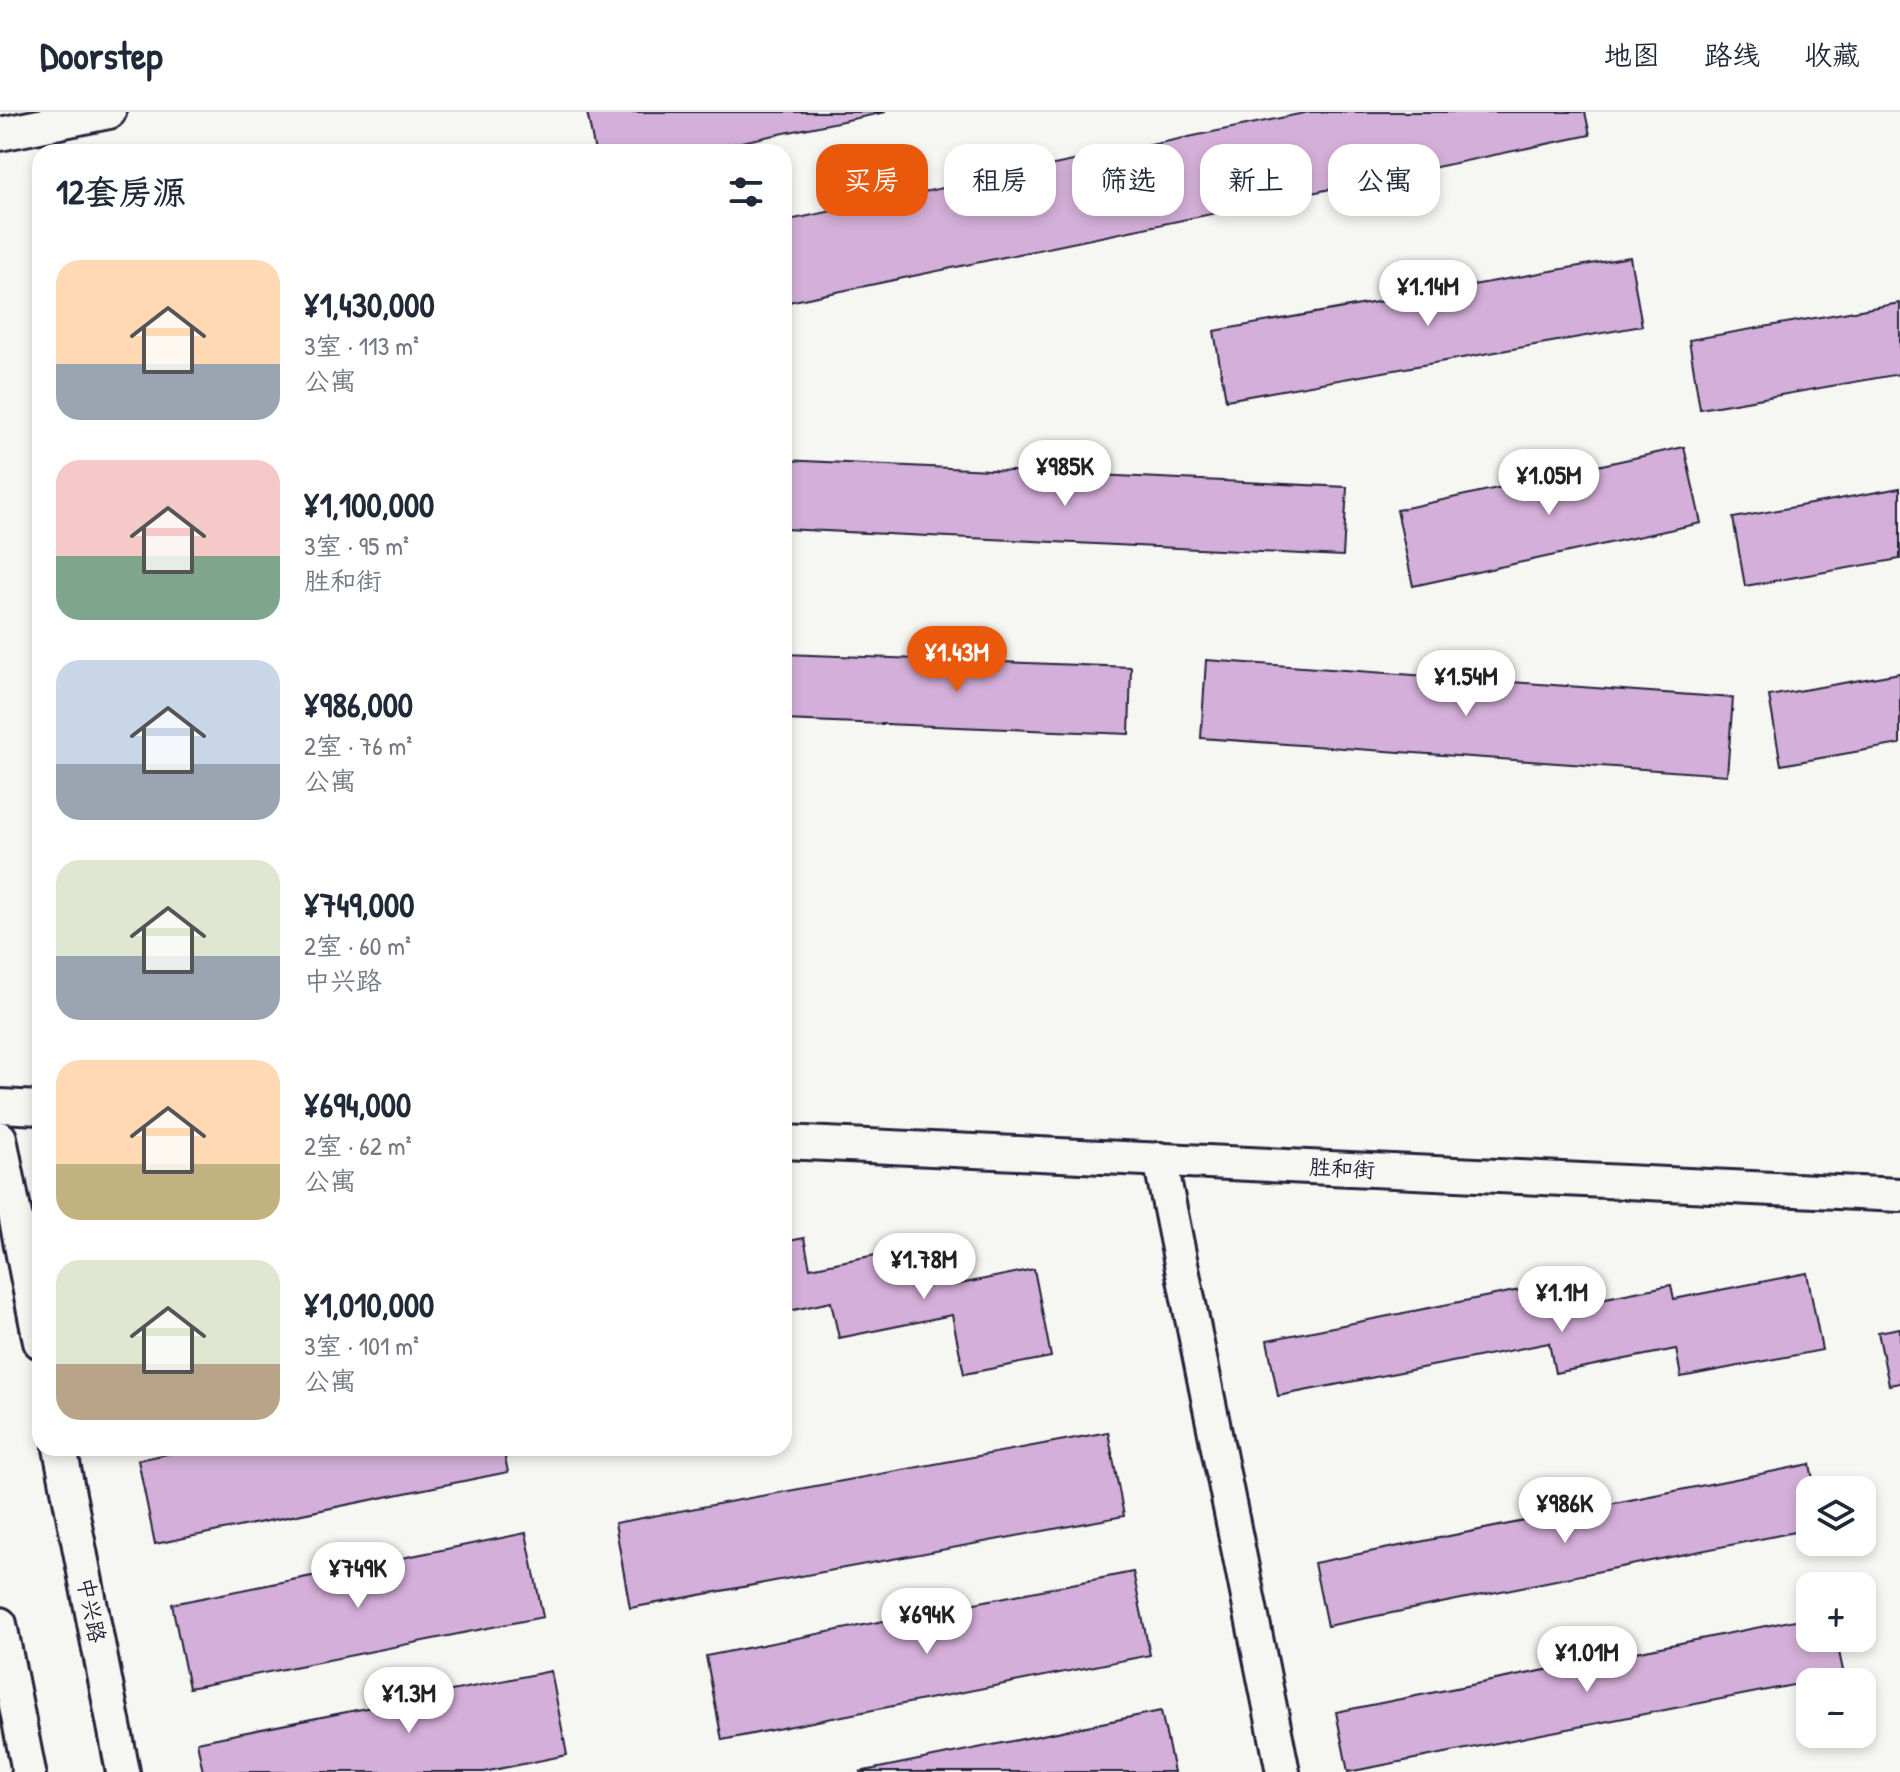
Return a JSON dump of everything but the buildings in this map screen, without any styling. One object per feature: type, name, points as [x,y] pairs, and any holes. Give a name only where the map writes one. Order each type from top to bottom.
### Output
[{"type":"street","points":[[0,134],[109,112]]},
{"type":"street","points":[[0,1106],[32,1108]]},
{"type":"street","points":[[0,1138],[32,1301]]},
{"type":"street","name":"胜和街","points":[[792,1142],[1900,1195]]},
{"type":"street","points":[[1160,1159],[1283,1772]]},
{"type":"street","name":"中兴路","points":[[62,1456],[123,1772]]},
{"type":"street","points":[[0,1624],[29,1772]]}]
